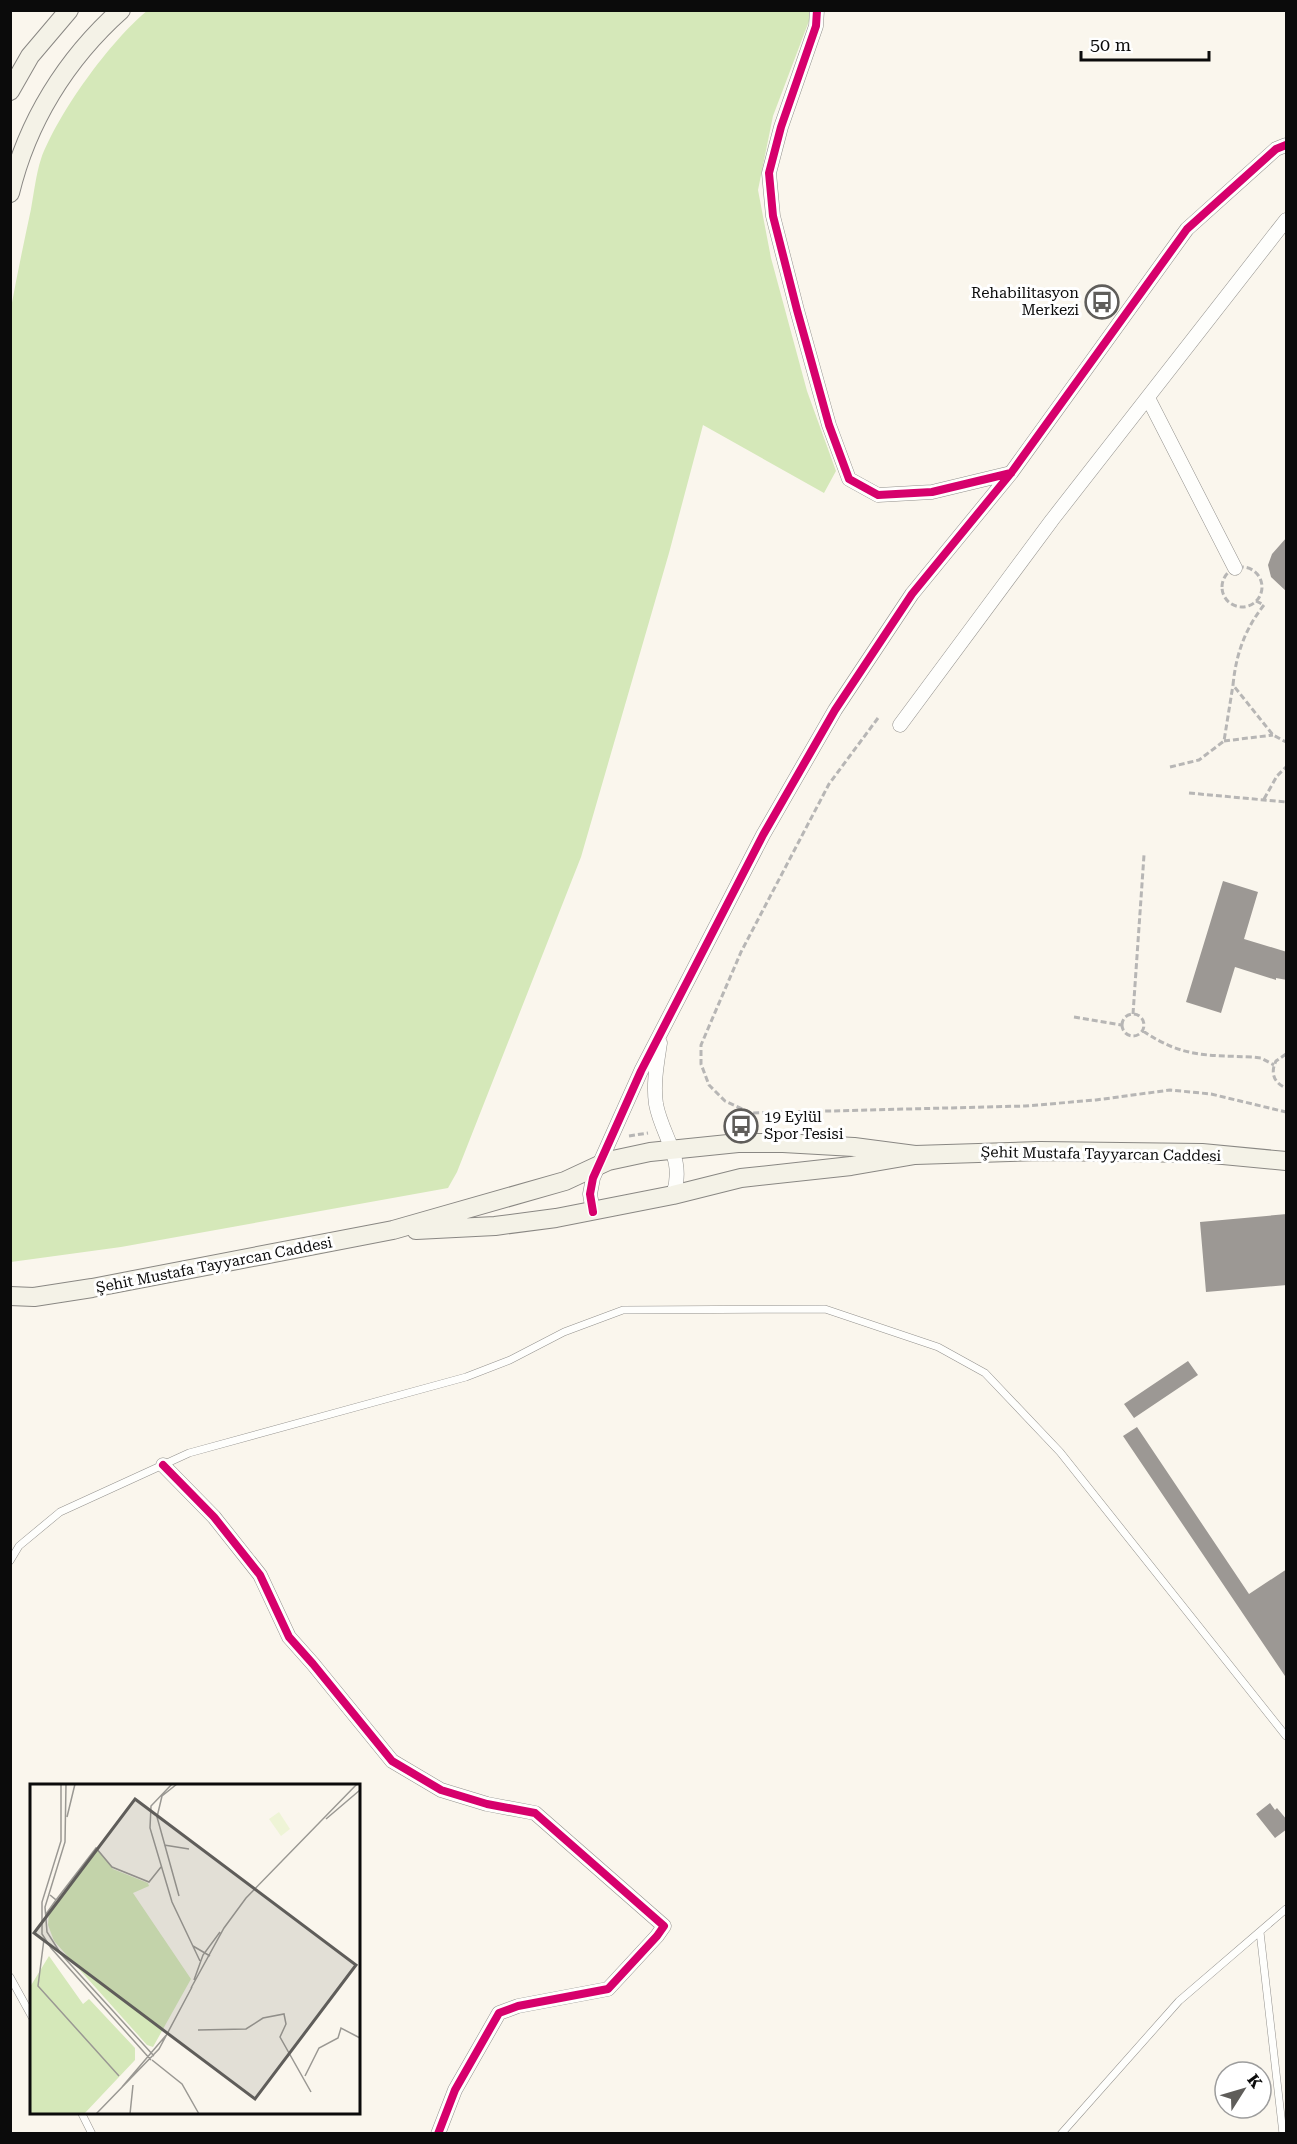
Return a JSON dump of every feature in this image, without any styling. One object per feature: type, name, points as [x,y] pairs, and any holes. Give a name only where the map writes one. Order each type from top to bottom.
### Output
[{"type":"main road","points":[[12,87],[30,56],[69,10]]},
{"type":"main road","points":[[10,193],[26,140],[48,97],[86,45],[121,10]]},
{"type":"main road","name":"Şehit Mustafa Tayyarcan Caddesi","points":[[10,1296],[34,1297],[92,1288],[393,1230],[565,1181],[598,1165],[673,1149],[738,1143],[783,1143],[854,1147],[915,1155]]},
{"type":"main road","name":"Şehit Mustafa Tayyarcan Caddesi","points":[[393,1230],[444,1230],[495,1226],[593,1212],[741,1178],[850,1166],[915,1155],[1040,1151],[1179,1153],[1287,1161]]},
{"type":"main road","name":"Şehit Mustafa Tayyarcan Caddesi","points":[[10,1307],[34,1297]]},
{"type":"street","points":[[817,10],[816,26],[781,128],[769,173],[773,216],[797,310],[829,425],[849,479],[878,495],[932,492],[1011,474]]},
{"type":"street","points":[[593,1212],[590,1194],[598,1165],[622,1117],[641,1071],[763,835],[835,710],[912,594],[1011,474],[1187,229],[1276,149],[1287,145]]},
{"type":"street","points":[[900,725],[1052,520],[1287,220]]},
{"type":"street","points":[[1148,398],[1235,568]]},
{"type":"street","points":[[660,1035],[655,1083],[656,1102],[659,1117],[673,1149],[677,1175],[673,1195]]},
{"type":"street","points":[[163,1465],[214,1516],[260,1575],[289,1637],[392,1761],[441,1790],[487,1804],[535,1813],[664,1926],[608,1989],[518,2006],[499,2013],[456,2090],[438,2133]]},
{"type":"lane","points":[[10,1561],[19,1546],[60,1512],[189,1453],[466,1377],[510,1360],[564,1332],[623,1310],[825,1309],[938,1347],[985,1373],[1060,1452],[1287,1736]]},
{"type":"lane","points":[[1061,2133],[1179,2001],[1287,1909]]},
{"type":"lane","points":[[1260,1932],[1283,2133]]},
{"type":"lane","points":[[10,1977],[30,2013]]},
{"type":"lane","points":[[82,2114],[92,2133]]},
{"type":"path","points":[[1246,567],[1259,576],[1261,591],[1256,600],[1242,607],[1232,604],[1225,597],[1222,582],[1227,573],[1235,568],[1246,567]]},
{"type":"path","points":[[1224,741],[1236,662],[1247,628],[1264,605],[1256,600]]},
{"type":"path","points":[[1233,685],[1273,735],[1287,742]]},
{"type":"path","points":[[878,718],[829,784],[741,952],[701,1045],[701,1064],[705,1074],[710,1085],[725,1101],[750,1113],[1025,1106],[1096,1100],[1170,1090],[1211,1094],[1287,1112]]},
{"type":"path","points":[[1170,767],[1199,760],[1224,741],[1273,735]]},
{"type":"path","points":[[1264,800],[1277,776],[1287,767]]},
{"type":"path","points":[[1189,793],[1287,802]]},
{"type":"path","points":[[1133,1014],[1144,855]]},
{"type":"path","points":[[1133,1014],[1143,1019],[1144,1025],[1143,1031],[1138,1035],[1130,1036],[1125,1033],[1122,1025],[1125,1017],[1133,1014]]},
{"type":"path","points":[[1074,1017],[1122,1025]]},
{"type":"path","points":[[1143,1031],[1172,1048],[1197,1055],[1252,1057],[1274,1065]]},
{"type":"path","points":[[1287,1054],[1279,1057],[1274,1065],[1274,1078],[1280,1085],[1287,1088]]},
{"type":"path","points":[[627,1136],[648,1133]]},
{"type":"green space","points":[[148,10],[809,11],[809,21],[773,116],[758,190],[771,258],[807,391],[836,471],[824,493],[703,425],[669,553],[581,857],[457,1172],[448,1188],[121,1247],[11,1262],[11,308],[38,171],[49,141],[72,100],[102,59],[133,23]]},
{"type":"building","points":[[1287,537],[1287,592],[1271,577],[1268,565],[1272,554]]},
{"type":"building","points":[[1223,881],[1258,892],[1244,939],[1287,952],[1287,980],[1276,978],[1276,980],[1235,967],[1221,1013],[1186,1002]]},
{"type":"building","points":[[1287,1214],[1287,1285],[1206,1292],[1200,1222]]},
{"type":"building","points":[[1188,1361],[1198,1375],[1134,1418],[1124,1404]]},
{"type":"building","points":[[1137,1427],[1249,1594],[1287,1569],[1287,1679],[1123,1436]]},
{"type":"building","points":[[1270,1803],[1287,1820],[1287,1829],[1275,1838],[1256,1814]]},
{"type":"cycle path","points":[[817,10],[816,26],[781,127],[769,173],[773,216],[797,310],[829,425],[849,479],[878,495],[932,492],[1011,473]]},
{"type":"cycle path","points":[[593,1212],[590,1194],[593,1178],[641,1071],[763,835],[835,710],[912,594],[1011,473],[1187,229],[1276,149],[1286,145]]},
{"type":"cycle path","points":[[163,1465],[214,1517],[260,1575],[289,1637],[392,1761],[441,1790],[487,1804],[535,1813],[664,1926],[608,1989],[518,2006],[499,2013],[455,2090],[438,2134]]},
{"type":"place","name":"Rehabilitasyon Merkezi","points":[[1102,302]]},
{"type":"place","name":"19 Eylül Spor Tesisi","points":[[741,1126]]}]
